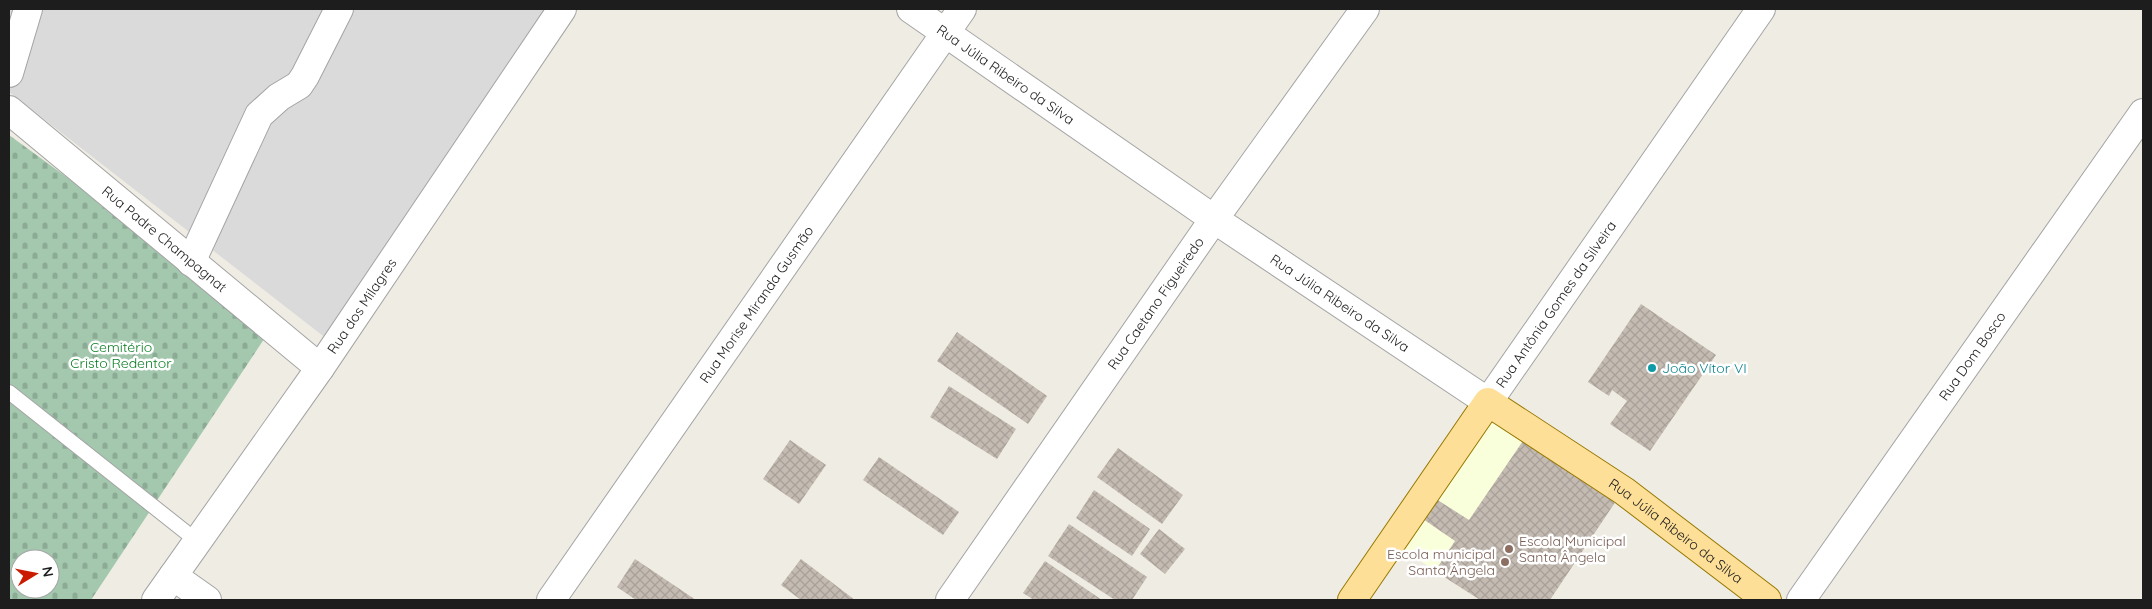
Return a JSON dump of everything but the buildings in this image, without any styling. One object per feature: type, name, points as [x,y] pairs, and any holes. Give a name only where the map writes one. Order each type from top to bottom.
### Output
[{"type":"main road","name":"Rua Antônia Gomes da Silveira","points":[[1352,600],[1488,402]]},
{"type":"main road","name":"Rua Júlia Ribeiro da Silva","points":[[1488,402],[1624,491],[1767,600]]},
{"type":"street","points":[[9,73],[28,9]]},
{"type":"street","points":[[191,262],[258,115],[279,97],[299,85],[306,76],[339,9]]},
{"type":"street","name":"Rua dos Milagres","points":[[156,600],[320,368],[562,9]]},
{"type":"street","name":"Rua Júlia Ribeiro da Silva","points":[[911,9],[1214,219],[1488,402]]},
{"type":"street","name":"Rua Morise Miranda Gusmão","points":[[551,600],[962,9]]},
{"type":"street","name":"Rua Caetano Figueiredo","points":[[950,600],[1214,219],[1366,9]]},
{"type":"street","name":"Rua Antônia Gomes da Silveira","points":[[1488,402],[1761,9]]},
{"type":"street","name":"Rua Padre Champagnat","points":[[9,110],[320,368]]},
{"type":"street","name":"Rua Dom Bosco","points":[[1801,600],[2143,113]]},
{"type":"street","points":[[173,576],[207,600]]},
{"type":"lane","points":[[9,392],[197,542]]},
{"type":"shaded area","points":[[9,9],[567,9],[336,346],[9,92]]},
{"type":"shaded area","points":[[1493,401],[1622,491],[1550,600],[1480,600],[1396,545]]},
{"type":"green space","name":"Cemitério Cristo Redentor","points":[[9,135],[272,327],[91,600],[9,600]]},
{"type":"place","name":"João Vítor VI","points":[[1652,368]]},
{"type":"place","name":"Escola Municipal Santa Ângela","points":[[1509,549]]},
{"type":"place","name":"Escola municipal Santa Ângela","points":[[1505,562]]}]
